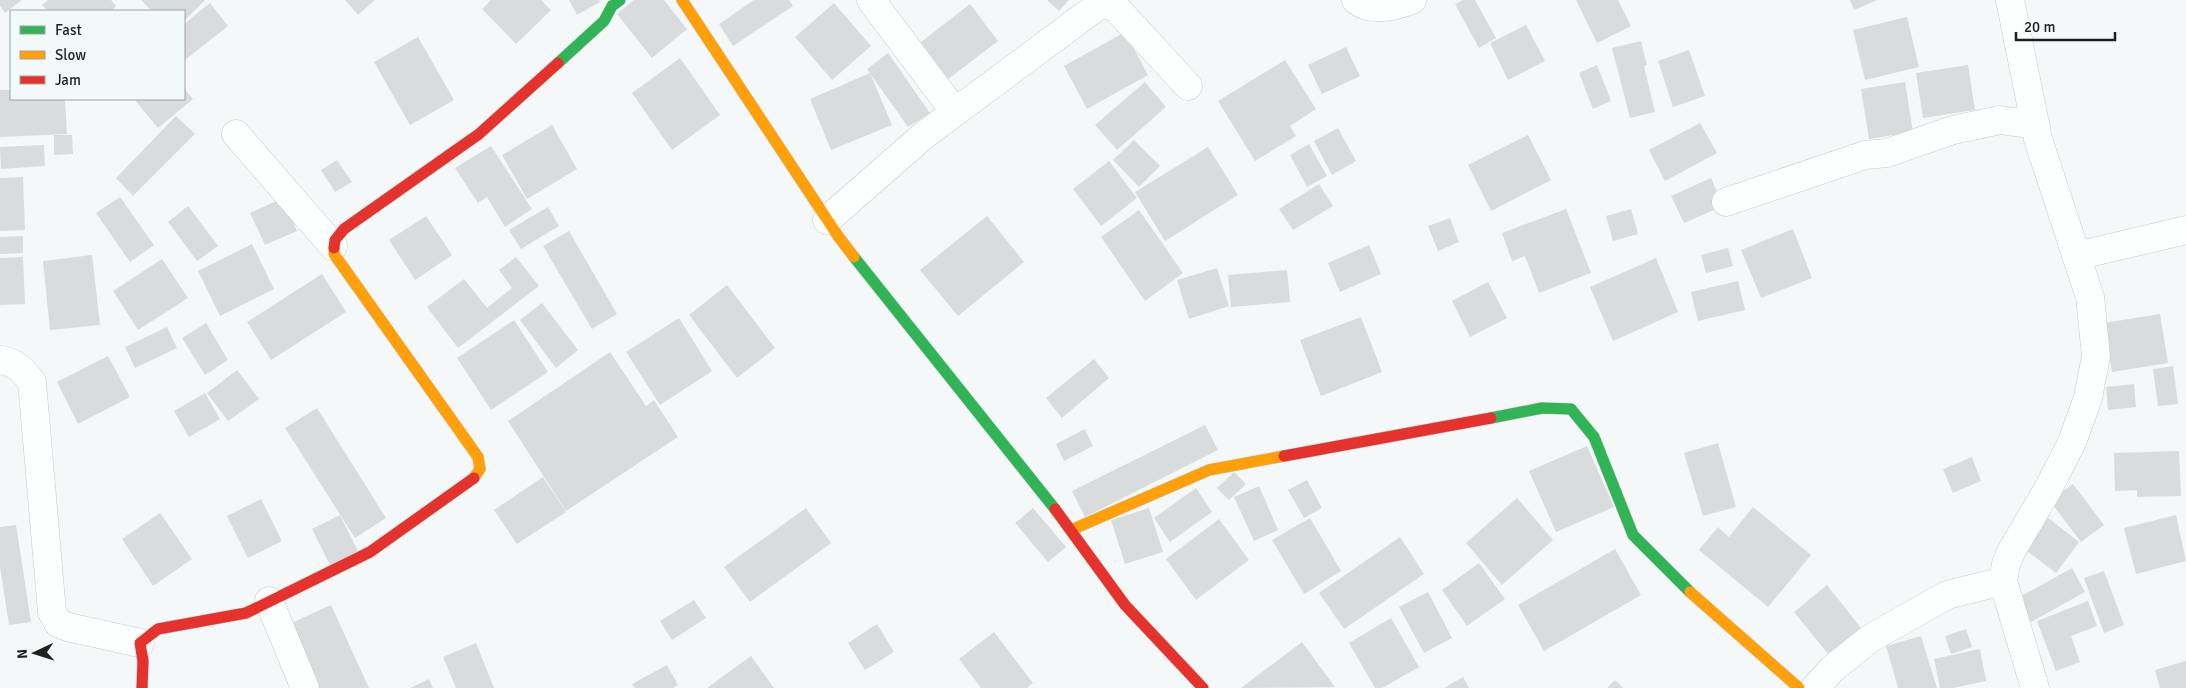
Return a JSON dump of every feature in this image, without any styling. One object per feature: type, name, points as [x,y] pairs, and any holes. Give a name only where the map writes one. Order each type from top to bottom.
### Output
[{"type":"street","points":[[332,246],[334,240],[344,229],[479,134],[604,21],[612,6],[620,0]]},
{"type":"street","points":[[682,0],[827,220],[1071,530],[1125,605],[1202,688]]},
{"type":"street","points":[[871,0],[955,112]]},
{"type":"street","points":[[1356,0],[1373,8],[1394,6],[1412,0]]},
{"type":"street","points":[[2010,0],[2038,139],[2090,297],[2096,356],[2088,398],[2072,442],[2006,564],[2003,581],[2034,688]]},
{"type":"street","points":[[827,220],[923,136],[1099,5],[1116,8],[1188,86]]},
{"type":"street","points":[[1726,202],[1865,154],[1887,153],[1953,130],[2000,120],[2036,125]]},
{"type":"street","points":[[140,643],[158,629],[246,613],[370,552],[472,480],[480,469],[478,457],[334,254],[332,246],[236,134]]},
{"type":"street","points":[[2076,256],[2186,230]]},
{"type":"street","points":[[0,360],[11,362],[25,372],[32,382],[52,612],[58,623],[68,627],[140,643]]},
{"type":"street","points":[[1071,530],[1209,470],[1542,408],[1571,410],[1594,437],[1633,535],[1702,604],[1799,688]]},
{"type":"street","points":[[1815,688],[1832,669],[1871,638],[1947,596],[2003,581]]},
{"type":"street","points":[[269,601],[305,688]]},
{"type":"street","points":[[140,643],[143,661],[142,688]]},
{"type":"building","points":[[0,0],[22,0],[5,13],[0,6]]},
{"type":"building","points":[[48,0],[111,0],[116,6],[112,10],[47,10],[42,5]]},
{"type":"building","points":[[141,0],[205,0],[185,20],[185,10],[151,10]]},
{"type":"building","points":[[345,0],[375,0],[358,15]]},
{"type":"building","points":[[491,0],[541,0],[551,10],[516,44],[482,9]]},
{"type":"building","points":[[569,0],[599,0],[600,2],[577,15]]},
{"type":"building","points":[[634,0],[664,0],[687,29],[652,58],[617,14]]},
{"type":"building","points":[[754,0],[789,0],[793,6],[733,46],[719,24]]},
{"type":"building","points":[[1047,0],[1069,0],[1059,11]]},
{"type":"building","points":[[1463,0],[1475,0],[1496,38],[1479,48],[1455,4]]},
{"type":"building","points":[[1576,0],[1618,0],[1631,26],[1597,43]]},
{"type":"building","points":[[1850,0],[1877,0],[1854,10]]},
{"type":"building","points":[[210,3],[228,26],[185,60],[185,23]]},
{"type":"building","points":[[834,3],[871,46],[832,80],[795,37]]},
{"type":"building","points":[[970,4],[998,41],[943,83],[916,46]]},
{"type":"building","points":[[1907,17],[1919,67],[1865,80],[1853,30]]},
{"type":"building","points":[[1526,25],[1545,61],[1508,80],[1490,43]]},
{"type":"building","points":[[1125,32],[1148,75],[1087,109],[1064,66]]},
{"type":"building","points":[[418,37],[454,100],[410,125],[374,62]]},
{"type":"building","points":[[1641,41],[1647,65],[1644,66],[1655,112],[1630,118],[1612,48]]},
{"type":"building","points":[[1346,47],[1360,76],[1322,94],[1308,65]]},
{"type":"building","points":[[1689,50],[1705,96],[1673,107],[1658,61]]},
{"type":"building","points":[[888,53],[930,113],[908,127],[867,69]]},
{"type":"building","points":[[680,58],[720,115],[672,150],[632,93]]},
{"type":"building","points":[[1285,60],[1316,109],[1290,126],[1296,136],[1255,161],[1218,101]]},
{"type":"building","points":[[1597,65],[1611,101],[1593,109],[1579,73]]},
{"type":"building","points":[[1968,65],[1975,110],[1923,118],[1916,73]]},
{"type":"building","points":[[870,73],[892,125],[831,150],[810,99]]},
{"type":"building","points":[[1145,82],[1166,107],[1117,150],[1095,125]]},
{"type":"building","points":[[1905,82],[1913,132],[1869,139],[1861,89]]},
{"type":"building","points":[[185,89],[193,99],[158,128],[135,100],[185,100]]},
{"type":"building","points":[[0,90],[10,90],[10,100],[65,100],[67,134],[0,137]]},
{"type":"building","points":[[176,116],[195,134],[133,196],[116,178]]},
{"type":"building","points":[[1700,123],[1717,153],[1665,181],[1649,150]]},
{"type":"building","points":[[552,125],[577,169],[527,199],[502,155]]},
{"type":"building","points":[[1338,128],[1356,161],[1332,175],[1314,141]]},
{"type":"building","points":[[54,135],[72,135],[73,154],[54,155]]},
{"type":"building","points":[[1528,135],[1551,180],[1491,211],[1468,165]]},
{"type":"building","points":[[1134,140],[1160,166],[1139,187],[1113,160]]},
{"type":"building","points":[[1309,144],[1327,176],[1307,187],[1290,155]]},
{"type":"building","points":[[44,145],[45,166],[1,169],[0,147]]},
{"type":"building","points":[[491,146],[532,209],[505,227],[487,197],[478,203],[455,168]]},
{"type":"building","points":[[1208,147],[1238,195],[1165,241],[1135,192]]},
{"type":"building","points":[[337,160],[352,182],[335,192],[321,170]]},
{"type":"building","points":[[1109,161],[1137,198],[1101,226],[1073,189]]},
{"type":"building","points":[[23,177],[25,230],[0,231],[0,178]]},
{"type":"building","points":[[1711,178],[1723,206],[1684,223],[1671,196]]},
{"type":"building","points":[[1319,184],[1333,206],[1293,230],[1279,209]]},
{"type":"building","points":[[120,197],[154,245],[130,262],[96,213]]},
{"type":"building","points":[[283,198],[297,231],[265,245],[250,213]]},
{"type":"building","points":[[188,206],[218,246],[197,261],[168,222]]},
{"type":"building","points":[[548,207],[559,226],[521,249],[509,230]]},
{"type":"building","points":[[1566,209],[1591,273],[1539,293],[1525,256],[1512,261],[1502,233]]},
{"type":"building","points":[[1631,209],[1638,234],[1613,241],[1606,216]]},
{"type":"building","points":[[1139,210],[1183,273],[1145,301],[1101,237]]},
{"type":"building","points":[[426,216],[452,255],[415,280],[389,240]]},
{"type":"building","points":[[987,216],[1024,262],[958,316],[920,270]]},
{"type":"building","points":[[1450,218],[1459,242],[1438,251],[1428,226]]},
{"type":"building","points":[[1793,229],[1812,278],[1761,298],[1741,250]]},
{"type":"building","points":[[569,231],[617,314],[592,329],[543,246]]},
{"type":"building","points":[[23,236],[23,253],[0,254],[0,237]]},
{"type":"building","points":[[252,244],[274,289],[220,316],[198,271]]},
{"type":"building","points":[[1369,245],[1381,274],[1340,292],[1328,263]]},
{"type":"building","points":[[1728,248],[1733,266],[1706,273],[1701,255]]},
{"type":"building","points":[[92,255],[100,325],[50,330],[43,261]]},
{"type":"building","points":[[23,257],[25,304],[0,305],[0,258]]},
{"type":"building","points":[[516,257],[539,286],[458,348],[427,307],[464,279],[487,308],[512,288],[499,270]]},
{"type":"building","points":[[1656,258],[1678,312],[1613,341],[1590,287]]},
{"type":"building","points":[[162,259],[188,298],[138,330],[113,291]]},
{"type":"building","points":[[1217,268],[1229,306],[1189,319],[1177,280]]},
{"type":"building","points":[[1287,270],[1290,302],[1231,307],[1228,275]]},
{"type":"building","points":[[322,274],[346,312],[271,360],[247,322]]},
{"type":"building","points":[[1738,281],[1745,310],[1698,321],[1691,292]]},
{"type":"building","points":[[1488,282],[1507,318],[1470,337],[1452,301]]},
{"type":"building","points":[[727,285],[775,348],[737,378],[689,315]]},
{"type":"building","points":[[542,303],[578,350],[556,368],[520,320]]},
{"type":"building","points":[[2160,314],[2168,363],[2112,372],[2104,323]]},
{"type":"building","points":[[1361,317],[1382,372],[1321,396],[1300,340]]},
{"type":"building","points":[[679,318],[712,371],[660,405],[626,352]]},
{"type":"building","points":[[514,320],[548,372],[491,410],[457,358]]},
{"type":"building","points":[[206,323],[228,360],[205,375],[182,338]]},
{"type":"building","points":[[167,327],[177,348],[135,368],[125,347]]},
{"type":"building","points":[[610,352],[646,406],[654,400],[678,437],[566,511],[508,421]]},
{"type":"building","points":[[108,356],[130,397],[78,424],[57,382]]},
{"type":"building","points":[[1094,359],[1109,378],[1062,418],[1046,398]]},
{"type":"building","points":[[2173,366],[2178,404],[2158,406],[2153,369]]},
{"type":"building","points":[[237,370],[259,399],[228,421],[207,393]]},
{"type":"building","points":[[2134,384],[2136,407],[2108,410],[2106,387]]},
{"type":"building","points":[[205,393],[220,419],[189,437],[174,411]]},
{"type":"building","points":[[317,408],[386,518],[355,538],[285,428]]},
{"type":"building","points":[[1205,425],[1218,450],[1085,517],[1072,491]]},
{"type":"building","points":[[1085,429],[1093,446],[1064,461],[1056,444]]},
{"type":"building","points":[[1718,443],[1736,507],[1703,516],[1684,453]]},
{"type":"building","points":[[1587,446],[1614,507],[1556,532],[1529,471]]},
{"type":"building","points":[[2179,451],[2181,496],[2137,497],[2137,490],[2115,491],[2114,453]]},
{"type":"building","points":[[1972,457],[1981,481],[1953,493],[1943,469]]},
{"type":"building","points":[[1234,472],[1246,484],[1229,500],[1217,488]]},
{"type":"building","points":[[543,477],[566,512],[517,544],[494,510]]},
{"type":"building","points":[[1307,480],[1322,508],[1304,518],[1288,490]]},
{"type":"building","points":[[2073,484],[2104,525],[2081,542],[2050,501]]},
{"type":"building","points":[[1259,486],[1278,530],[1254,541],[1234,497]]},
{"type":"building","points":[[1196,488],[1212,512],[1170,542],[1154,518]]},
{"type":"building","points":[[1517,498],[1553,540],[1502,585],[1466,543]]},
{"type":"building","points":[[261,499],[282,541],[248,558],[227,516]]},
{"type":"building","points":[[1753,507],[1811,555],[1768,607],[1699,550],[1718,527],[1729,537]]},
{"type":"building","points":[[806,508],[831,543],[750,602],[724,567]]},
{"type":"building","points":[[1033,508],[1066,547],[1048,562],[1015,523]]},
{"type":"building","points":[[1149,508],[1163,552],[1125,564],[1111,520]]},
{"type":"building","points":[[160,513],[192,559],[153,586],[122,539]]},
{"type":"building","points":[[2043,514],[2079,542],[2056,573],[2019,545]]},
{"type":"building","points":[[340,515],[358,551],[330,565],[312,529]]},
{"type":"building","points":[[2176,515],[2186,561],[2136,574],[2124,528]]},
{"type":"building","points":[[1310,518],[1341,571],[1304,594],[1272,540]]},
{"type":"building","points":[[1219,519],[1249,560],[1196,600],[1166,559]]},
{"type":"building","points":[[16,525],[31,622],[9,625],[0,567],[0,527]]},
{"type":"building","points":[[1400,537],[1424,574],[1344,629],[1319,593]]},
{"type":"building","points":[[1615,549],[1641,595],[1544,651],[1518,605]]},
{"type":"building","points":[[1479,563],[1505,599],[1467,626],[1442,590]]},
{"type":"building","points":[[2072,568],[2085,592],[2031,622],[2018,598]]},
{"type":"building","points":[[2104,571],[2124,625],[2104,633],[2084,578]]},
{"type":"building","points":[[1827,585],[1861,628],[1829,655],[1794,612]]},
{"type":"building","points":[[1428,592],[1452,638],[1424,653],[1399,607]]},
{"type":"building","points":[[694,600],[706,618],[672,640],[660,621]]},
{"type":"building","points":[[2088,601],[2097,626],[2071,636],[2080,662],[2056,671],[2037,621]]},
{"type":"building","points":[[331,605],[369,688],[316,688],[287,625]]},
{"type":"building","points":[[1391,618],[1419,667],[1382,688],[1375,688],[1349,643]]},
{"type":"building","points":[[877,624],[894,652],[865,670],[848,643]]},
{"type":"building","points":[[1966,629],[1972,647],[1951,654],[1945,636]]},
{"type":"building","points":[[994,632],[1033,683],[1027,688],[981,688],[959,659]]},
{"type":"building","points":[[1921,636],[1937,688],[1898,688],[1886,646]]},
{"type":"building","points":[[1302,642],[1335,687],[1241,688]]},
{"type":"building","points":[[476,643],[494,688],[456,688],[443,657]]},
{"type":"building","points":[[1980,649],[1986,681],[1953,688],[1940,688],[1934,659]]},
{"type":"building","points":[[751,656],[774,688],[707,688]]},
{"type":"building","points":[[2186,661],[2186,688],[2160,688],[2155,670]]},
{"type":"building","points":[[667,665],[678,685],[673,688],[635,688],[632,684]]},
{"type":"building","points":[[1463,677],[1469,688],[1444,688]]},
{"type":"building","points":[[429,679],[433,688],[410,688]]},
{"type":"building","points":[[1615,680],[1623,688],[1607,688]]},
{"type":"traffic: fast","points":[[558,63],[604,21],[612,6],[620,0]]},
{"type":"traffic: fast","points":[[854,257],[1055,509]]},
{"type":"traffic: fast","points":[[1491,418],[1542,408],[1571,409],[1594,437],[1633,535],[1690,592]]},
{"type":"traffic: slow","points":[[682,0],[838,236],[854,257]]},
{"type":"traffic: slow","points":[[334,248],[334,254],[478,457],[480,469],[474,478]]},
{"type":"traffic: slow","points":[[1071,530],[1209,470],[1284,456]]},
{"type":"traffic: slow","points":[[1690,592],[1799,688]]},
{"type":"traffic: jam","points":[[334,248],[335,240],[344,229],[479,134],[558,63]]},
{"type":"traffic: jam","points":[[1284,456],[1491,418]]},
{"type":"traffic: jam","points":[[142,688],[143,661],[140,643],[158,629],[246,613],[370,552],[474,478]]},
{"type":"traffic: jam","points":[[1055,509],[1125,605],[1203,688]]}]
